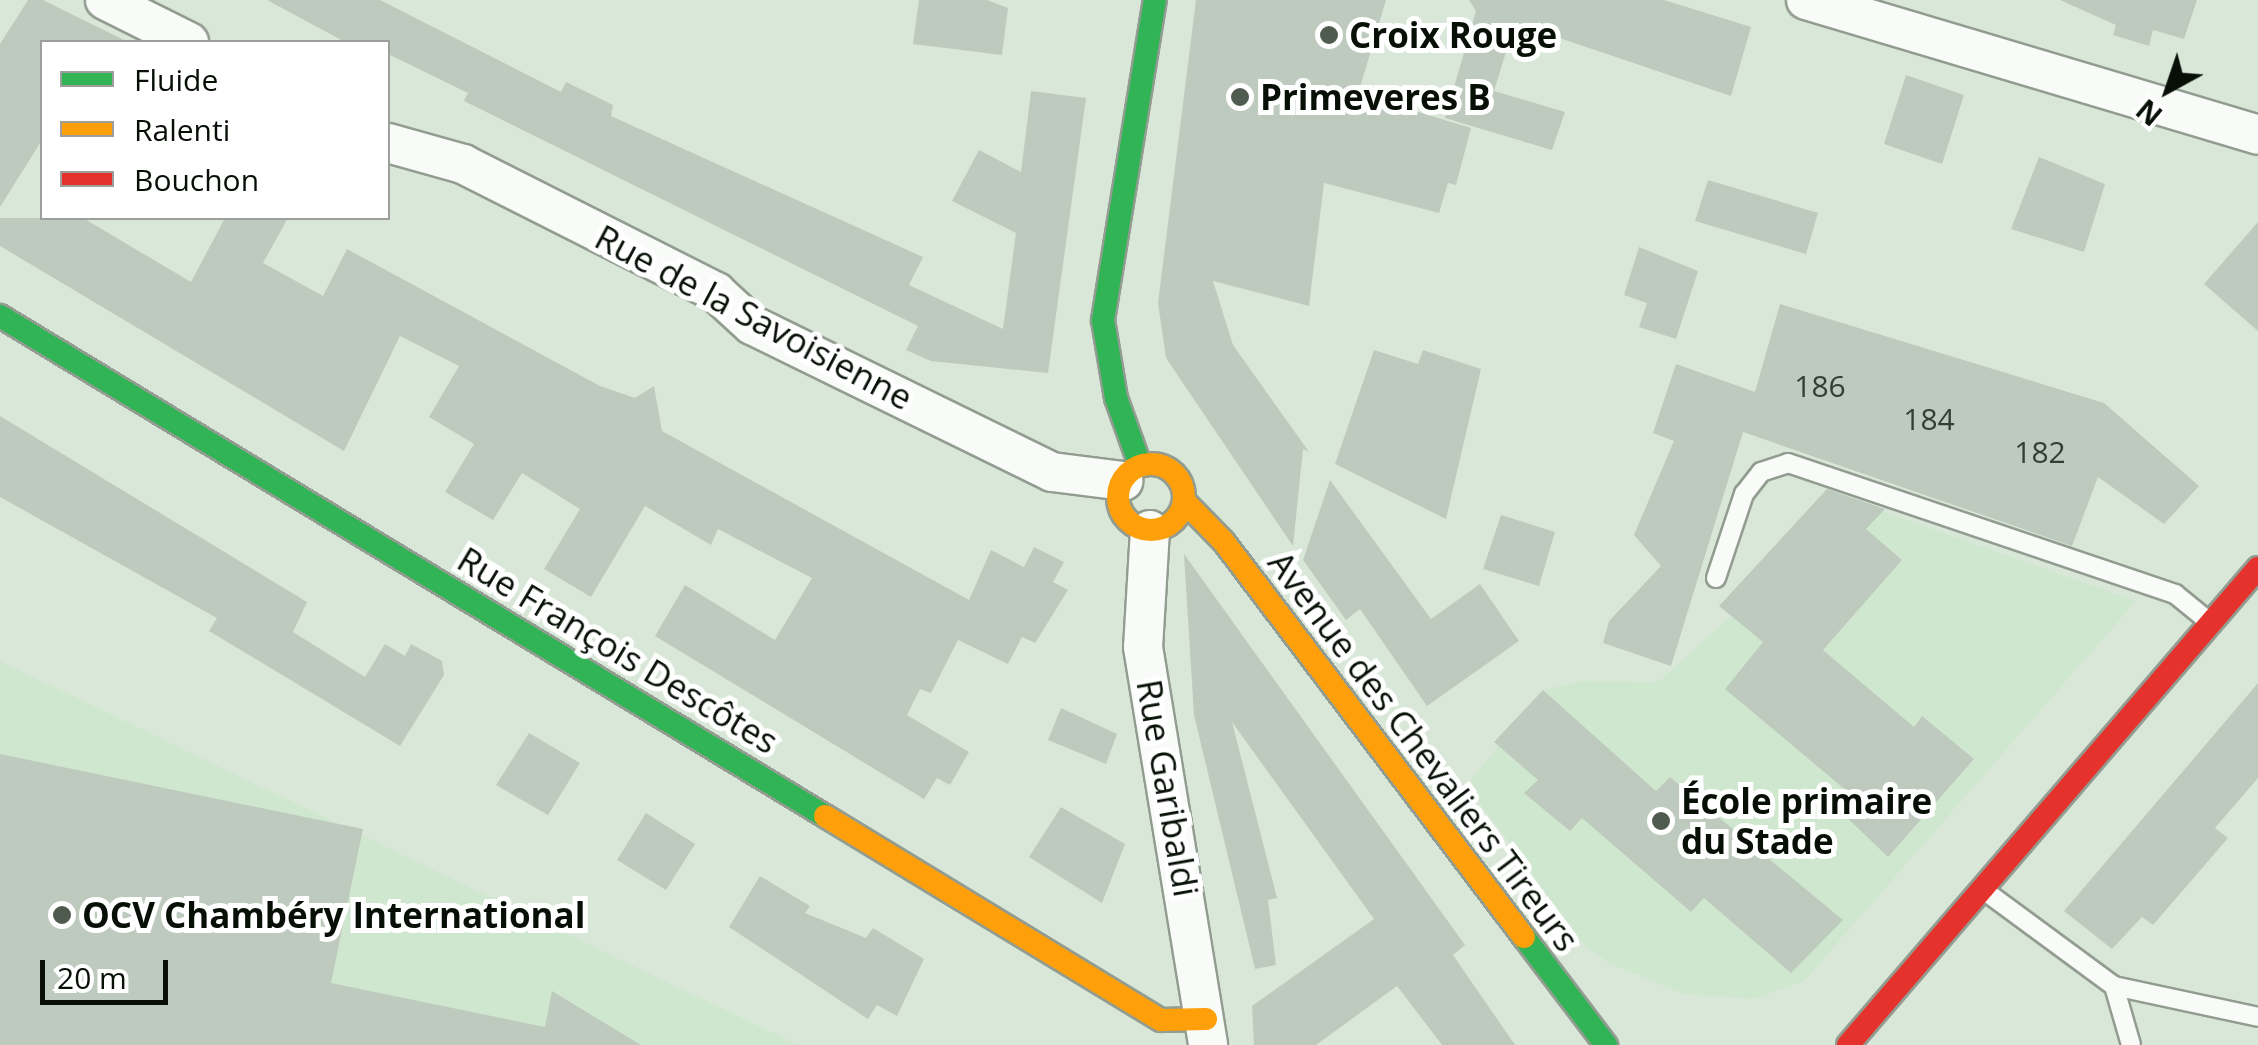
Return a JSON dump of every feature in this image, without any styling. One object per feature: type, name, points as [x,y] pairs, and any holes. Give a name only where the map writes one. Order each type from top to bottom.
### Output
[{"type":"street","points":[[106,0],[186,40]]},
{"type":"street","points":[[1131,473],[1172,471],[1184,501],[1169,525],[1150,530],[1122,513],[1131,473],[1103,320],[1155,0]]},
{"type":"street","points":[[1806,0],[2258,135]]},
{"type":"street","name":"Rue de la Savoisienne","points":[[390,144],[463,164],[716,292],[752,324],[1052,472],[1131,473]]},
{"type":"street","name":"Rue François Descôtes","points":[[0,316],[1161,1020],[1207,1032]]},
{"type":"street","name":"Avenue des Chevaliers Tireurs","points":[[1184,501],[1224,542],[1606,1045]]},
{"type":"street","name":"Rue Garibaldi","points":[[1150,530],[1143,647],[1207,1032]]},
{"type":"street","points":[[1848,1045],[1985,892],[2258,568]]},
{"type":"lane","points":[[1716,578],[1744,494],[1762,472],[1788,462],[2175,594],[2212,623]]},
{"type":"lane","points":[[1985,892],[2114,986],[2258,1017]]},
{"type":"lane","points":[[2114,986],[2132,1045]]},
{"type":"shaded area","points":[[1825,491],[2136,601],[1804,981],[1754,999],[1684,994],[1609,963],[1582,943],[1467,785],[1543,690],[1582,681],[1658,682],[1731,616]]},
{"type":"shaded area","points":[[0,661],[798,1045],[0,1045]]},
{"type":"building","points":[[28,0],[43,0],[124,40],[40,40],[40,143],[0,207],[0,44]]},
{"type":"building","points":[[267,0],[380,0],[561,92],[566,82],[613,105],[611,116],[923,257],[909,285],[1003,329],[1016,233],[952,201],[979,150],[1021,172],[1031,91],[1086,98],[1048,373],[931,361],[906,350],[918,326],[464,101],[468,93],[390,55],[390,40],[341,40]]},
{"type":"building","points":[[919,0],[987,0],[1008,8],[1002,55],[913,44]]},
{"type":"building","points":[[1196,0],[1386,0],[1358,94],[1471,128],[1456,185],[1448,183],[1439,213],[1324,183],[1309,306],[1213,281],[1233,345],[1309,452],[1303,449],[1293,546],[1166,358],[1158,303]]},
{"type":"building","points":[[1469,0],[1664,0],[1751,27],[1731,96],[1515,23],[1494,91],[1565,112],[1552,150],[1445,118],[1476,11]]},
{"type":"building","points":[[2060,0],[2197,0],[2184,39],[2153,30],[2149,46],[2113,35],[2116,25]]},
{"type":"building","points":[[1906,75],[1964,95],[1942,164],[1884,144]]},
{"type":"building","points":[[2039,157],[2105,184],[2084,252],[2011,229]]},
{"type":"building","points":[[1708,180],[1818,213],[1806,254],[1695,221]]},
{"type":"building","points":[[0,218],[86,220],[191,282],[224,220],[287,220],[263,263],[323,296],[347,249],[600,386],[635,398],[654,386],[662,431],[969,600],[991,550],[1024,567],[1034,547],[1064,562],[1053,582],[1068,590],[1035,643],[1022,637],[1008,664],[958,640],[931,693],[920,689],[907,715],[969,752],[950,785],[937,778],[924,799],[655,636],[685,585],[775,640],[812,578],[718,529],[711,545],[645,506],[591,597],[544,569],[580,509],[522,473],[493,520],[445,492],[474,444],[429,417],[459,366],[400,336],[344,451],[0,246]]},
{"type":"building","points":[[2258,222],[2258,331],[2204,284]]},
{"type":"building","points":[[1639,247],[1698,271],[1676,339],[1639,327],[1647,303],[1624,295]]},
{"type":"building","points":[[1780,304],[2104,403],[2199,486],[2164,524],[2098,477],[2072,546],[1743,432],[1671,666],[1603,643],[1609,621],[1661,566],[1634,535],[1674,441],[1653,433],[1676,364],[1755,392]]},
{"type":"building","points":[[1374,350],[1418,364],[1423,350],[1481,369],[1446,519],[1335,464]]},
{"type":"building","points":[[0,416],[307,602],[293,632],[365,677],[385,644],[405,656],[411,644],[442,661],[444,675],[400,746],[209,631],[217,618],[0,497]]},
{"type":"building","points":[[1330,480],[1431,619],[1480,584],[1519,641],[1427,706],[1360,609],[1346,620],[1303,560]]},
{"type":"building","points":[[1827,489],[1885,509],[1866,529],[1902,560],[1823,650],[1914,727],[1922,716],[1974,759],[1888,857],[1840,811],[1854,797],[1725,689],[1763,642],[1719,606]]},
{"type":"building","points":[[1501,515],[1555,532],[1539,586],[1483,569]]},
{"type":"building","points":[[1184,554],[1465,945],[1453,955],[1515,1045],[1442,1045],[1397,986],[1316,1045],[1254,1045],[1252,1006],[1374,919],[1232,722],[1277,898],[1268,900],[1276,965],[1255,969],[1194,715]]},
{"type":"building","points":[[2258,683],[2258,778],[2215,828],[2228,838],[2153,925],[2142,917],[2112,949],[2064,911]]},
{"type":"building","points":[[1543,690],[1656,791],[1670,777],[1843,920],[1791,973],[1704,898],[1691,912],[1582,818],[1570,831],[1524,793],[1538,780],[1494,742]]},
{"type":"building","points":[[1061,708],[1117,734],[1106,764],[1048,740]]},
{"type":"building","points":[[529,733],[580,763],[548,815],[496,785]]},
{"type":"building","points":[[0,754],[363,829],[331,983],[545,1027],[552,991],[641,1045],[0,1045]]},
{"type":"building","points":[[1061,807],[1125,844],[1102,903],[1029,857]]},
{"type":"building","points":[[646,813],[695,844],[666,890],[617,860]]},
{"type":"building","points":[[760,876],[810,906],[805,913],[866,938],[873,928],[924,959],[897,1016],[877,1005],[868,1019],[729,927]]},
{"type":"traffic: fast","points":[[1140,465],[1116,398],[1103,320],[1155,0]]},
{"type":"traffic: fast","points":[[0,316],[825,816]]},
{"type":"traffic: fast","points":[[1524,937],[1606,1045]]},
{"type":"traffic: slow","points":[[1151,464],[1174,474],[1184,497],[1174,520],[1151,530],[1128,520],[1118,497],[1128,474],[1151,464]]},
{"type":"traffic: slow","points":[[1184,501],[1224,542],[1524,937]]},
{"type":"traffic: slow","points":[[825,816],[1161,1020],[1206,1019]]},
{"type":"traffic: jam","points":[[1848,1045],[2258,568]]},
{"type":"place","name":"Croix Rouge","points":[[1329,35]]},
{"type":"place","name":"Primeveres B","points":[[1240,97]]},
{"type":"place","name":"École primaire du Stade","points":[[1661,821]]},
{"type":"place","name":"OCV Chambéry International","points":[[62,915]]}]
